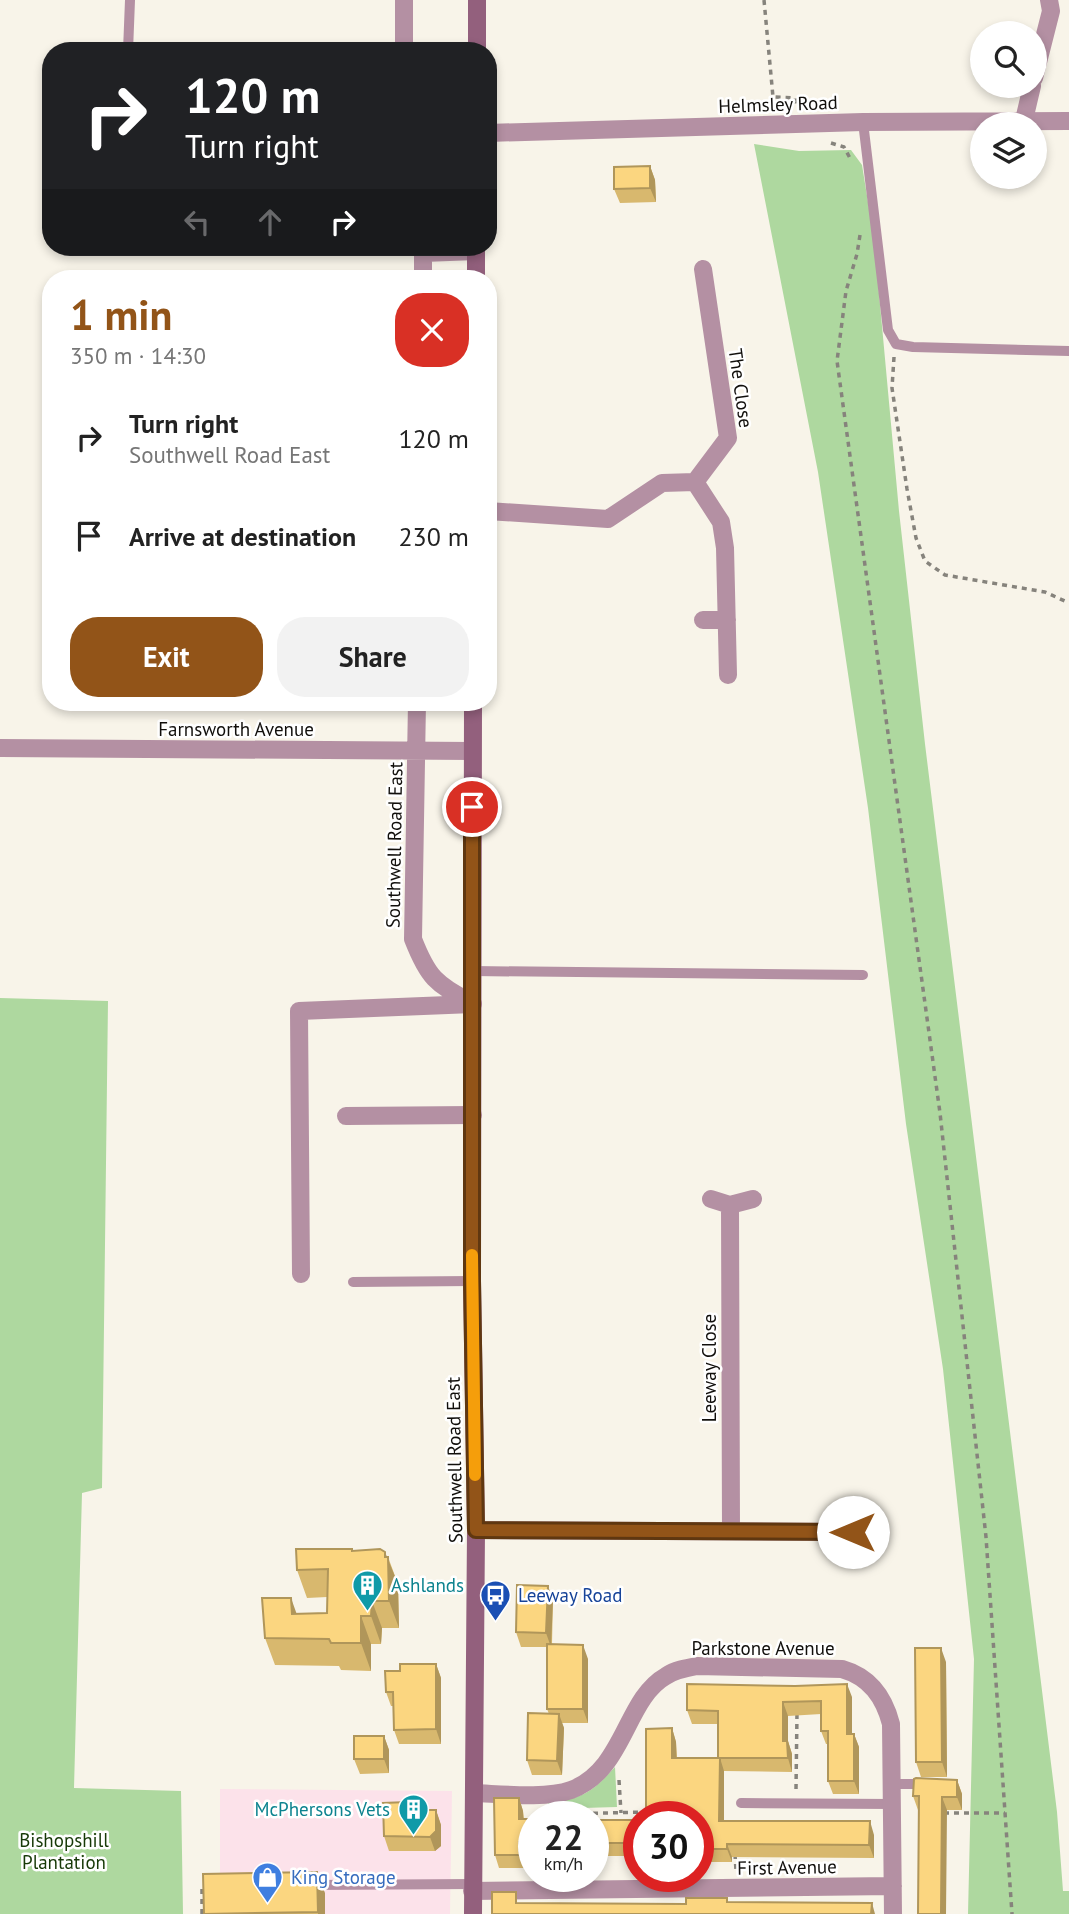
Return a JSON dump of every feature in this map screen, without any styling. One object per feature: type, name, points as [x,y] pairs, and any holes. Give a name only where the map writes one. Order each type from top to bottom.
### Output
[{"type":"main road","points":[[477,0],[477,42]]},
{"type":"main road","name":"Southwell Road East","points":[[472,1914],[476,1530],[472,1281],[473,711]]},
{"type":"street","points":[[404,0],[404,42]]},
{"type":"street","points":[[1047,27],[1051,11],[1049,0]]},
{"type":"street","name":"Helmsley Road","points":[[497,133],[970,121]]},
{"type":"street","name":"Helmsley Road","points":[[1047,121],[1069,121]]},
{"type":"street","name":"The Close","points":[[695,482],[728,438],[703,269]]},
{"type":"street","points":[[497,512],[608,519],[662,483],[695,482],[721,522],[725,548],[728,674]]},
{"type":"street","points":[[703,620],[726,620]]},
{"type":"street","name":"Southwell Road East","points":[[417,711],[414,939],[422,961],[437,983],[473,1004]]},
{"type":"street","name":"Farnsworth Avenue","points":[[0,748],[472,751]]},
{"type":"street","points":[[301,1274],[299,1011],[473,1004]]},
{"type":"street","points":[[346,1116],[473,1115]]},
{"type":"street","points":[[711,1199],[730,1205],[753,1199]]},
{"type":"street","name":"Leeway Close","points":[[730,1205],[730,1531]]},
{"type":"street","points":[[858,1514],[853,1532],[858,1551]]},
{"type":"street","points":[[476,1530],[853,1532]]},
{"type":"street","name":"Parkstone Avenue","points":[[474,1793],[543,1794],[570,1791],[589,1780],[606,1765],[651,1688],[664,1677],[679,1670],[697,1666],[842,1668],[853,1672],[878,1691],[886,1705],[891,1724],[893,1914]]},
{"type":"street","name":"First Avenue","points":[[472,1887],[893,1886]]},
{"type":"lane","points":[[128,42],[130,0]]},
{"type":"lane","points":[[863,122],[888,330],[896,344],[913,347],[1069,351]]},
{"type":"lane","points":[[473,971],[863,975]]},
{"type":"lane","points":[[353,1282],[472,1281]]},
{"type":"lane","points":[[892,1784],[944,1784]]},
{"type":"lane","points":[[741,1803],[893,1804]]},
{"type":"lane","points":[[295,1885],[472,1887]]},
{"type":"path","points":[[764,0],[773,97],[795,98]]},
{"type":"path","points":[[821,143],[844,148],[853,164]]},
{"type":"path","points":[[860,233],[858,254],[846,291],[837,360],[940,1113],[986,1536],[1012,1914]]},
{"type":"path","points":[[896,344],[892,388],[906,489],[916,538],[925,561],[945,575],[1045,592],[1069,603]]},
{"type":"path","points":[[796,1804],[797,1709]]},
{"type":"path","points":[[942,1813],[1005,1813]]},
{"type":"path","points":[[735,1849],[736,1888]]},
{"type":"path","points":[[202,1914],[202,1885],[213,1885]]},
{"type":"shaded area","points":[[220,1789],[452,1791],[450,1914],[211,1914],[220,1894]]},
{"type":"green space","points":[[754,144],[799,151],[851,150],[862,165],[874,239],[899,511],[925,744],[1057,1812],[1063,1891],[1069,1891],[1069,1914],[968,1914],[974,1659],[943,1369],[906,1124],[868,808],[818,472]]},
{"type":"green space","name":"Bishopshill Plantation","points":[[0,998],[108,1001],[102,1488],[82,1493],[74,1788],[181,1791],[183,1914],[0,1914]]},
{"type":"green space","points":[[615,1767],[617,1807],[609,1807],[609,1801],[548,1801],[570,1799],[586,1793]]},
{"type":"building","points":[[650,166],[650,188],[614,189],[614,167]]},
{"type":"building","points":[[296,1549],[380,1549],[385,1552],[385,1557],[388,1557],[389,1601],[372,1601],[371,1616],[361,1616],[361,1643],[331,1643],[329,1639],[265,1638],[262,1598],[291,1598],[292,1614],[327,1613],[328,1569],[297,1570]]},
{"type":"building","points":[[517,1585],[548,1586],[546,1633],[516,1632]]},
{"type":"building","points":[[547,1644],[583,1645],[583,1709],[547,1709]]},
{"type":"building","points":[[915,1648],[941,1648],[942,1762],[916,1762]]},
{"type":"building","points":[[400,1664],[436,1664],[436,1729],[394,1730],[393,1692],[386,1692],[385,1671],[400,1671]]},
{"type":"building","points":[[687,1684],[847,1684],[847,1734],[854,1734],[854,1781],[828,1781],[828,1731],[821,1731],[821,1701],[783,1702],[783,1741],[787,1741],[788,1758],[720,1758],[719,1821],[870,1821],[869,1845],[727,1844],[727,1849],[714,1849],[714,1801],[646,1801],[646,1729],[672,1728],[672,1758],[718,1758],[718,1711],[687,1710]]},
{"type":"building","points":[[528,1713],[559,1714],[557,1761],[527,1760]]},
{"type":"building","points":[[354,1736],[384,1736],[384,1759],[354,1759]]},
{"type":"building","points":[[916,1778],[957,1780],[957,1797],[942,1797],[941,1914],[918,1914],[919,1796],[913,1796]]},
{"type":"building","points":[[494,1798],[519,1798],[518,1855],[495,1855]]},
{"type":"building","points":[[407,1802],[406,1810],[436,1810],[436,1831],[430,1837],[384,1836],[383,1803]]},
{"type":"building","points":[[609,1820],[623,1820],[623,1843],[609,1843]]},
{"type":"building","points":[[317,1872],[318,1912],[204,1914],[203,1874]]},
{"type":"building","points":[[492,1892],[516,1892],[516,1903],[686,1904],[686,1898],[727,1898],[727,1902],[872,1903],[871,1914],[492,1914]]},
{"type":"slow traffic","points":[[472,1255],[475,1475]]},
{"type":"place","name":"Ashlands","points":[[368,1612]]},
{"type":"place","name":"Leeway Road","points":[[495,1622]]},
{"type":"place","name":"McPhersons Vets","points":[[413,1836]]},
{"type":"place","name":"King Storage","points":[[268,1904]]},
{"type":"route","points":[[472,807],[472,1281],[476,1530],[853,1532]]}]
